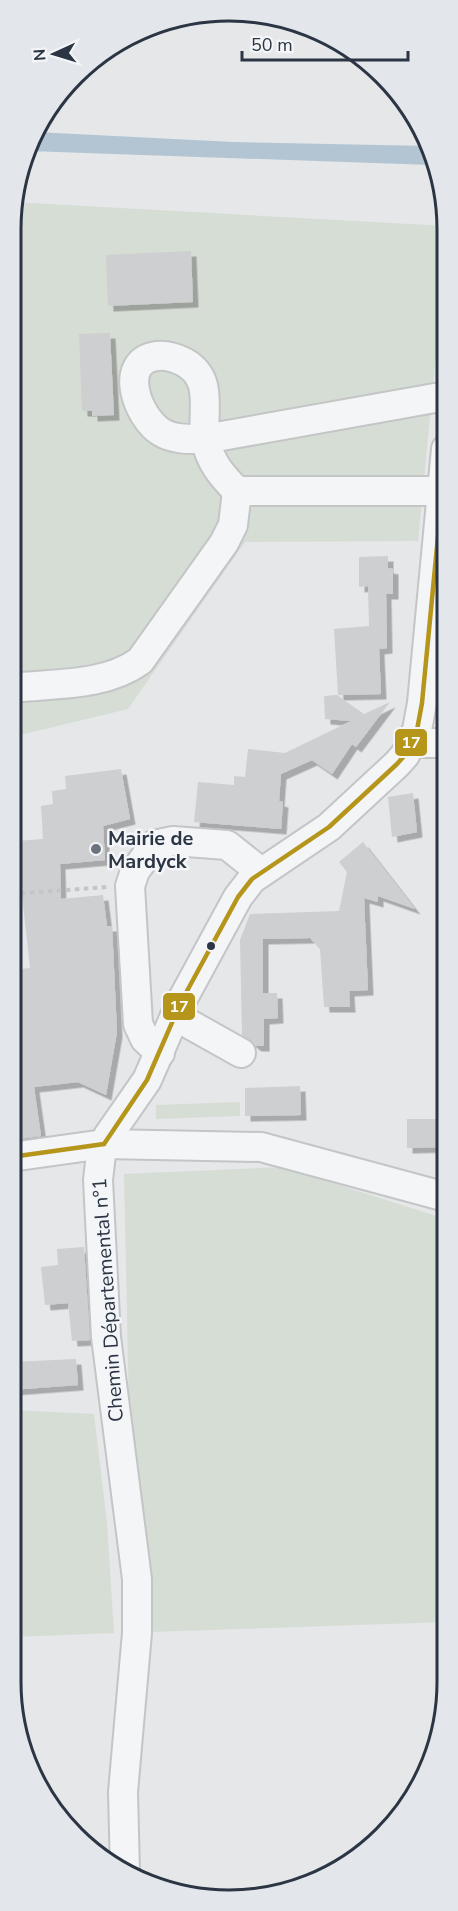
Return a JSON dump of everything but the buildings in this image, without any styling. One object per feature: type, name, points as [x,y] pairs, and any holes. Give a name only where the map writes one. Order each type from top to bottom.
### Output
[{"type":"street","points":[[437,398],[205,439],[216,467],[237,491],[437,491]]},
{"type":"street","points":[[21,687],[107,678],[125,671],[140,661],[224,543],[232,525],[237,491]]},
{"type":"street","name":"Chemin Départemental n°1","points":[[125,1862],[123,1792],[137,1633],[137,1580],[106,1337],[98,1180],[104,1144],[144,1085],[175,1016],[238,897],[261,872],[336,821],[397,764],[412,743],[422,703],[437,544]]},
{"type":"street","points":[[412,743],[437,742]]},
{"type":"street","points":[[160,1053],[145,1039],[138,1024],[130,886],[135,871],[149,849],[165,842],[227,845],[261,872]]},
{"type":"street","points":[[175,1016],[241,1053]]},
{"type":"street","points":[[21,1155],[104,1144],[271,1149],[437,1195]]},
{"type":"path","points":[[21,893],[130,886]]},
{"type":"shaded area","points":[[23,203],[437,225],[437,344],[418,541],[245,542],[128,709],[21,735],[21,229]]},
{"type":"shaded area","points":[[240,1102],[240,1116],[156,1119],[156,1105]]},
{"type":"shaded area","points":[[282,1167],[437,1216],[437,1622],[149,1632],[129,1412],[124,1174]]},
{"type":"shaded area","points":[[21,1410],[94,1414],[107,1523],[114,1633],[21,1637]]},
{"type":"water","points":[[45,132],[233,142],[420,146],[427,165],[36,151]]},
{"type":"transit line","name":"17","points":[[104,1144],[147,1080],[181,1002],[238,897],[252,879],[329,827],[405,755],[417,730],[422,703],[437,547]]},
{"type":"transit line","name":"17","points":[[21,1156],[104,1144]]},
{"type":"place","name":"Mairie de Mardyck","points":[[96,849]]}]
